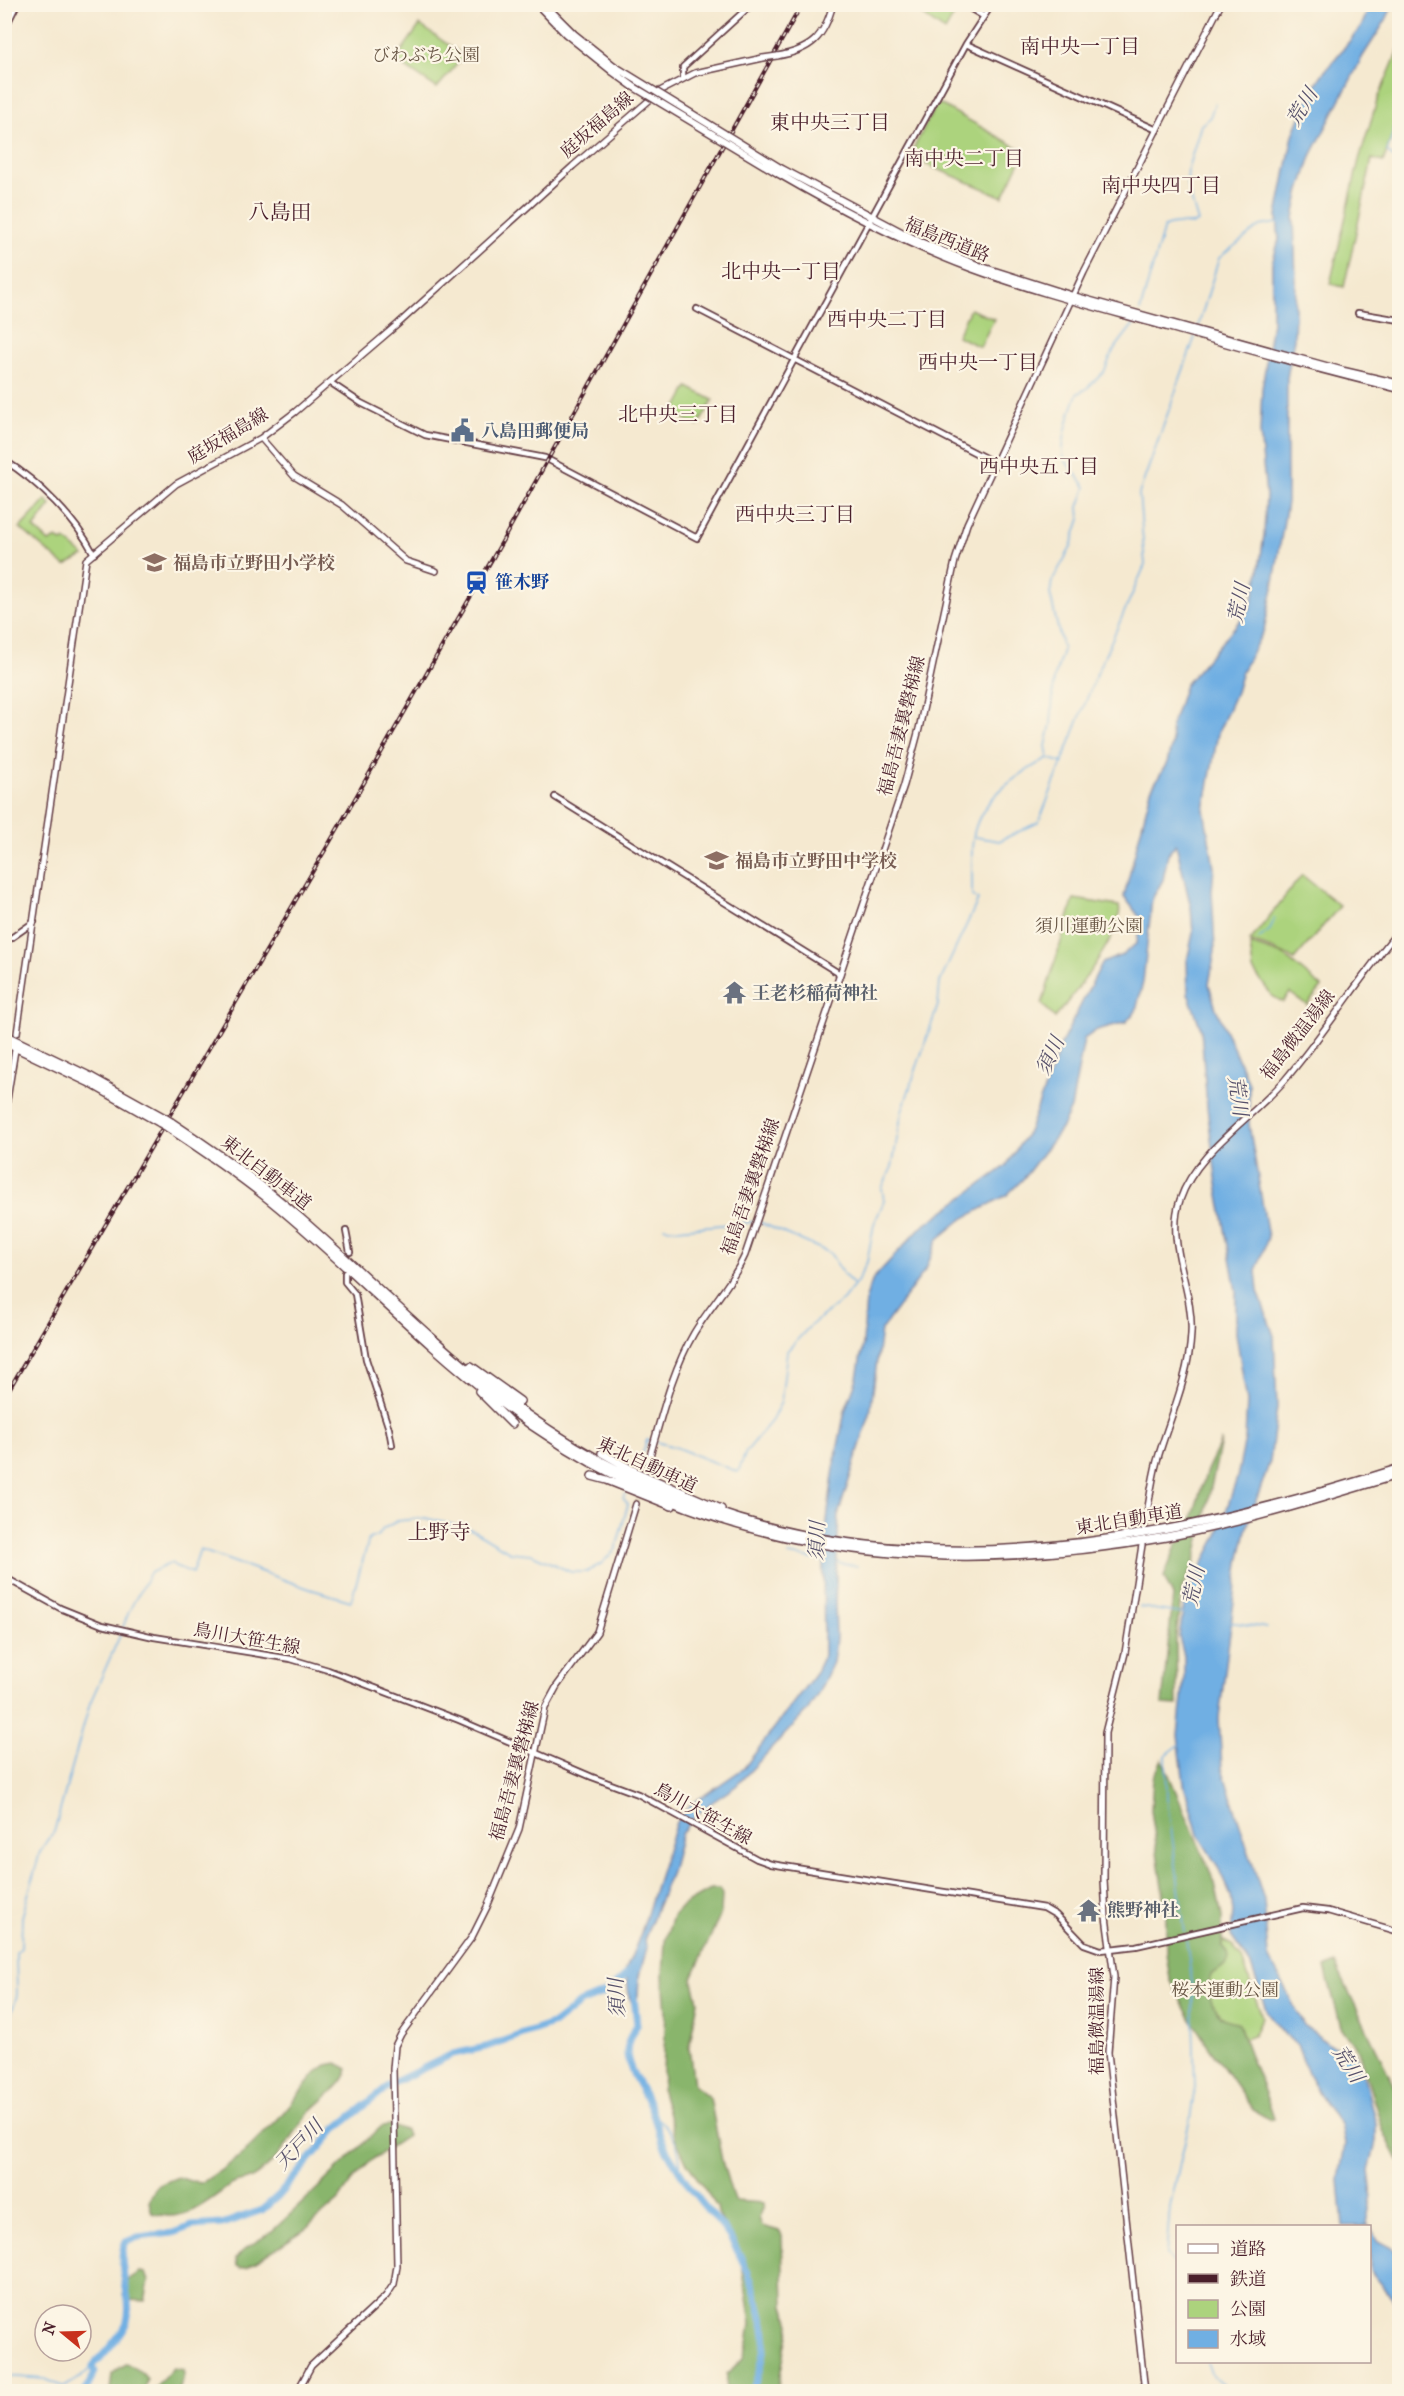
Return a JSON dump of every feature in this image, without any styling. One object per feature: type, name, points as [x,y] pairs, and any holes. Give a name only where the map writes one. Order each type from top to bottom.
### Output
[{"type":"highway","name":"福島西道路","points":[[537,4],[566,34],[613,68]]},
{"type":"highway","name":"福島西道路","points":[[544,4],[634,87],[781,172],[871,220],[970,268],[1384,383],[1400,390]]},
{"type":"highway","name":"福島西道路","points":[[1384,383],[1400,384]]},
{"type":"highway","name":"東北自動車道","points":[[4,1035],[91,1077],[229,1161],[295,1213],[494,1390],[580,1449],[662,1491],[753,1527]]},
{"type":"highway","name":"東北自動車道","points":[[4,1042],[161,1120]]},
{"type":"highway","name":"東北自動車道","points":[[169,1125],[290,1217],[423,1338],[512,1412],[578,1455],[666,1499],[753,1527],[847,1546],[935,1557],[985,1557],[1083,1550],[1273,1508],[1400,1474]]},
{"type":"highway","points":[[422,1328],[520,1401]]},
{"type":"highway","points":[[423,1338],[512,1424]]},
{"type":"highway","points":[[602,1453],[753,1527]]},
{"type":"highway","name":"東北自動車道","points":[[1273,1508],[1400,1468]]},
{"type":"highway","points":[[592,1476],[700,1516],[753,1527]]},
{"type":"main road","name":"庭坂福島線","points":[[17,1033],[86,560],[176,484],[261,438],[331,383],[660,91],[683,78],[716,67],[800,51],[814,42],[828,21],[833,4]]},
{"type":"main road","name":"福島吾妻裏磐梯線","points":[[646,1469],[685,1350],[698,1327],[734,1278],[744,1256],[840,974],[909,766],[960,543],[994,463],[1072,298],[1221,4]]},
{"type":"main road","points":[[261,438],[291,474],[342,505],[406,561],[436,571]]},
{"type":"main road","name":"福島微温湯線","points":[[1144,1528],[1157,1462],[1183,1380],[1191,1336],[1190,1300],[1175,1226],[1180,1198],[1191,1175],[1200,1163],[1284,1081],[1400,929]]},
{"type":"main road","points":[[4,1118],[15,1050]]},
{"type":"main road","name":"福島吾妻裏磐梯線","points":[[297,2391],[311,2366],[386,2296],[393,2284],[397,2266],[393,2069],[399,2037],[472,1936],[488,1907],[519,1829],[534,1752],[548,1703],[597,1632],[636,1504]]},
{"type":"main road","name":"福島微温湯線","points":[[1142,1545],[1125,1653],[1105,1733],[1105,1905],[1114,1977],[1108,2052],[1145,2391]]},
{"type":"street","points":[[4,30],[17,4]]},
{"type":"street","points":[[683,78],[683,67],[752,4]]},
{"type":"street","points":[[963,4],[983,15]]},
{"type":"street","points":[[331,383],[360,404],[425,435],[545,458],[697,538],[966,44],[992,4]]},
{"type":"street","points":[[966,44],[1157,130]]},
{"type":"street","points":[[697,309],[994,463]]},
{"type":"street","points":[[1358,312],[1400,320]]},
{"type":"street","points":[[4,460],[37,486],[66,515],[94,554]]},
{"type":"street","points":[[555,797],[840,974]]},
{"type":"street","points":[[4,943],[34,922]]},
{"type":"street","points":[[346,1231],[350,1252]]},
{"type":"street","points":[[345,1273],[345,1282],[356,1294],[366,1359],[392,1445]]},
{"type":"street","name":"鳥川大笹生線","points":[[4,1577],[60,1608],[92,1622],[154,1637],[291,1659],[318,1667],[448,1716],[638,1794],[675,1812],[757,1859],[771,1864],[1044,1908],[1056,1914],[1086,1946],[1098,1950],[1136,1946],[1303,1908],[1328,1911],[1400,1932]]},
{"type":"green space","points":[[908,5],[960,5],[945,31]]},
{"type":"green space","name":"びわぶち公園","points":[[420,25],[464,56],[437,88],[395,60]]},
{"type":"green space","points":[[1399,49],[1399,116],[1383,162],[1372,159],[1344,287],[1330,284],[1359,160],[1377,101]]},
{"type":"green space","points":[[940,104],[1022,150],[1022,157],[1003,197],[909,157],[936,105]]},
{"type":"green space","points":[[970,309],[994,319],[980,347],[957,336]]},
{"type":"green space","points":[[688,387],[713,400],[698,426],[674,413]]},
{"type":"green space","points":[[46,500],[51,505],[34,528],[49,542],[57,538],[62,542],[65,540],[84,556],[65,566],[20,528]]},
{"type":"green space","points":[[1302,875],[1340,906],[1294,960],[1278,951],[1250,941]]},
{"type":"green space","name":"須川運動公園","points":[[1074,899],[1119,906],[1119,917],[1106,947],[1055,1018],[1042,1004]]},
{"type":"green space","points":[[1250,944],[1283,955],[1322,987],[1307,1005],[1290,993],[1283,1002],[1272,996],[1253,970]]},
{"type":"green space","points":[[1221,1441],[1195,1562],[1182,1588],[1176,1637],[1177,1705],[1162,1704],[1173,1596],[1164,1577],[1177,1544],[1186,1538],[1207,1470]]},
{"type":"green space","points":[[1162,1759],[1215,1883],[1222,1917],[1222,1945],[1229,1959],[1225,1966],[1211,1975],[1210,1997],[1221,2016],[1239,2023],[1274,2119],[1271,2120],[1253,2110],[1186,2011],[1170,1979],[1166,1953],[1166,1914],[1151,1810],[1153,1778]]},
{"type":"green space","points":[[711,1889],[720,1889],[721,1913],[692,1978],[698,2001],[689,2047],[694,2085],[710,2098],[722,2161],[734,2201],[764,2203],[759,2218],[762,2226],[779,2231],[782,2236],[784,2305],[790,2324],[777,2391],[726,2391],[727,2374],[743,2358],[751,2324],[741,2259],[717,2207],[687,2163],[676,2140],[662,2091],[666,2012],[663,1976],[665,1941],[673,1916],[683,1905]]},
{"type":"green space","name":"桜本運動公園","points":[[1216,1937],[1232,1945],[1242,1959],[1262,2017],[1253,2036],[1240,2041],[1213,2025],[1197,1940]]},
{"type":"green space","points":[[1335,1963],[1399,2096],[1399,2162],[1383,2130],[1358,2050],[1341,2027],[1325,1968]]},
{"type":"green space","points":[[337,2063],[348,2069],[341,2082],[309,2113],[283,2149],[260,2172],[247,2180],[231,2185],[203,2205],[184,2214],[163,2216],[152,2213],[149,2202],[156,2186],[178,2177],[203,2182],[223,2169],[245,2152],[278,2119],[316,2073],[327,2065]]},
{"type":"green space","points":[[391,2125],[405,2130],[407,2136],[375,2157],[353,2179],[339,2200],[306,2229],[247,2267],[237,2266],[236,2259],[243,2251],[272,2231],[382,2126]]},
{"type":"green space","points":[[140,2272],[146,2273],[149,2281],[145,2301],[127,2300],[124,2295],[128,2280]]},
{"type":"green space","points":[[125,2364],[138,2369],[147,2379],[144,2391],[110,2390],[112,2374]]},
{"type":"green space","points":[[173,2368],[183,2370],[184,2375],[179,2391],[155,2391],[156,2387]]},
{"type":"water","name":"荒川","points":[[1370,5],[1393,5],[1363,56],[1311,156],[1299,194],[1294,218],[1296,282],[1294,339],[1287,378],[1287,502],[1264,630],[1242,671],[1236,692],[1218,733],[1204,810],[1214,867],[1212,891],[1215,951],[1209,984],[1215,1006],[1249,1084],[1249,1124],[1268,1237],[1256,1271],[1258,1291],[1274,1336],[1277,1407],[1270,1461],[1246,1530],[1239,1563],[1219,1718],[1222,1768],[1264,1900],[1268,1956],[1304,2025],[1331,2046],[1354,2052],[1364,2077],[1376,2124],[1376,2141],[1369,2171],[1372,2195],[1367,2225],[1343,2225],[1339,2180],[1345,2144],[1341,2124],[1326,2105],[1309,2076],[1297,2045],[1285,2035],[1267,2013],[1251,1965],[1231,1936],[1233,1912],[1231,1896],[1217,1865],[1198,1835],[1184,1784],[1178,1735],[1184,1678],[1184,1656],[1179,1637],[1185,1598],[1218,1535],[1237,1478],[1245,1439],[1247,1402],[1236,1333],[1236,1291],[1216,1178],[1207,1107],[1201,1029],[1188,993],[1187,961],[1193,933],[1191,908],[1176,844],[1168,854],[1163,880],[1152,899],[1143,982],[1136,1011],[1126,1022],[1097,1030],[1084,1039],[1071,1108],[1061,1129],[1023,1179],[1007,1195],[961,1220],[938,1239],[926,1269],[881,1330],[870,1414],[839,1512],[835,1603],[836,1638],[833,1662],[818,1694],[807,1711],[736,1786],[708,1805],[692,1819],[681,1834],[671,1872],[644,1940],[647,1948],[639,1976],[638,1995],[634,2008],[629,1996],[626,1969],[640,1936],[676,1822],[690,1805],[744,1768],[815,1674],[824,1655],[823,1554],[829,1504],[845,1411],[857,1378],[863,1344],[866,1298],[873,1279],[919,1229],[1006,1166],[1029,1130],[1062,1042],[1102,963],[1122,955],[1137,943],[1140,918],[1124,896],[1151,790],[1167,763],[1172,743],[1171,727],[1185,685],[1250,609],[1257,583],[1264,535],[1266,495],[1260,432],[1262,389],[1272,322],[1272,263],[1279,240],[1277,216],[1293,135],[1309,96],[1321,76],[1361,27]]},
{"type":"water","points":[[1371,2230],[1378,2241],[1399,2252],[1399,2306],[1371,2271]]},
{"type":"waterway","points":[[1140,311],[1164,227],[1198,222],[1187,185],[1188,168],[1201,125],[1210,117],[1215,103]]},
{"type":"waterway","points":[[1400,111],[1387,152],[1400,163]]},
{"type":"waterway","points":[[1198,327],[1219,258],[1260,226],[1277,223]]},
{"type":"waterway","points":[[1048,757],[1046,746],[1051,724],[1054,679],[1063,650],[1050,594],[1052,581],[1070,549],[1080,519],[1079,507],[1086,487],[1065,460],[1064,437],[1077,394],[1086,389],[1104,372],[1113,351],[1136,321]]},
{"type":"waterway","points":[[976,837],[999,841],[1039,822],[1095,678],[1145,565],[1139,494],[1195,337]]},
{"type":"waterway","points":[[656,1442],[675,1447],[738,1472],[746,1452],[772,1420],[781,1402],[787,1351],[810,1326],[843,1300],[857,1282],[867,1262],[874,1224],[884,1201],[882,1188],[892,1167],[902,1111],[938,1005],[940,982],[978,900],[972,896],[972,852],[976,826],[996,794],[1026,770],[1048,758],[1063,763]]},
{"type":"waterway","points":[[1258,939],[1270,930],[1274,919]]},
{"type":"waterway","points":[[664,1227],[677,1229],[753,1222]]},
{"type":"waterway","points":[[759,1222],[830,1253],[844,1275],[854,1285]]},
{"type":"waterway","points":[[635,1467],[641,1459],[647,1440],[651,1441]]},
{"type":"waterway","points":[[123,1627],[150,1573],[171,1563],[192,1573],[200,1550],[351,1601],[369,1539],[379,1535],[383,1529],[397,1521],[426,1518],[473,1530],[510,1552],[531,1554],[571,1572],[587,1572],[602,1563],[616,1549],[628,1504],[623,1498],[625,1494]]},
{"type":"waterway","points":[[789,1555],[823,1561]]},
{"type":"waterway","points":[[837,1563],[857,1566]]},
{"type":"waterway","name":"荒川","points":[[1140,1607],[1183,1614]]},
{"type":"waterway","points":[[1230,1622],[1267,1628]]},
{"type":"waterway","points":[[4,2036],[17,1995],[16,1952],[21,1948],[22,1917],[40,1852],[54,1832],[90,1703],[122,1631]]},
{"type":"waterway","points":[[1179,1745],[1166,1755],[1167,1798],[1185,1933]]},
{"type":"waterway","points":[[1176,2265],[1166,2256],[1170,2207],[1195,2087],[1192,1982],[1186,1938]]},
{"type":"waterway","name":"天戸川","points":[[85,2392],[95,2372],[93,2366],[117,2338],[127,2321],[128,2302],[122,2260],[126,2242],[138,2237],[173,2233],[192,2226],[222,2224],[262,2210],[278,2196],[336,2129],[391,2084],[453,2054],[486,2047],[555,2023],[580,2003],[607,1992],[631,1970]]},
{"type":"waterway","name":"須川","points":[[634,1997],[637,2025],[631,2035],[627,2053],[631,2069],[648,2103],[667,2151],[695,2195],[729,2236],[742,2259],[756,2296],[763,2321],[765,2349],[752,2392]]},
{"type":"waterway","points":[[653,2116],[660,2120],[674,2139],[679,2154],[680,2170]]},
{"type":"waterway","points":[[1207,2363],[1212,2376],[1233,2392]]},
{"type":"waterway","points":[[4,2376],[45,2379],[64,2387],[81,2377],[93,2366]]},
{"type":"tunnel","points":[[636,1504],[646,1469]]},
{"type":"railway","points":[[4,1398],[341,823],[503,540],[802,4]]},
{"type":"place","name":"八島田郵便局","points":[[463,431]]},
{"type":"place","name":"福島市立野田小学校","points":[[155,563]]},
{"type":"place","name":"笹木野","points":[[477,582]]},
{"type":"place","name":"福島市立野田中学校","points":[[717,861]]},
{"type":"place","name":"王老杉稲荷神社","points":[[734,993]]},
{"type":"place","name":"熊野神社","points":[[1089,1910]]},
{"type":"district","name":"南中央一丁目","points":[[1080,46]]},
{"type":"district","name":"東中央三丁目","points":[[830,122]]},
{"type":"district","name":"南中央二丁目","points":[[964,158]]},
{"type":"district","name":"南中央四丁目","points":[[1161,185]]},
{"type":"district","name":"八島田","points":[[280,212]]},
{"type":"district","name":"北中央一丁目","points":[[781,271]]},
{"type":"district","name":"西中央二丁目","points":[[887,319]]},
{"type":"district","name":"西中央一丁目","points":[[978,362]]},
{"type":"district","name":"北中央三丁目","points":[[678,414]]},
{"type":"district","name":"西中央五丁目","points":[[1039,466]]},
{"type":"district","name":"西中央三丁目","points":[[795,514]]},
{"type":"district","name":"上野寺","points":[[439,1532]]}]
